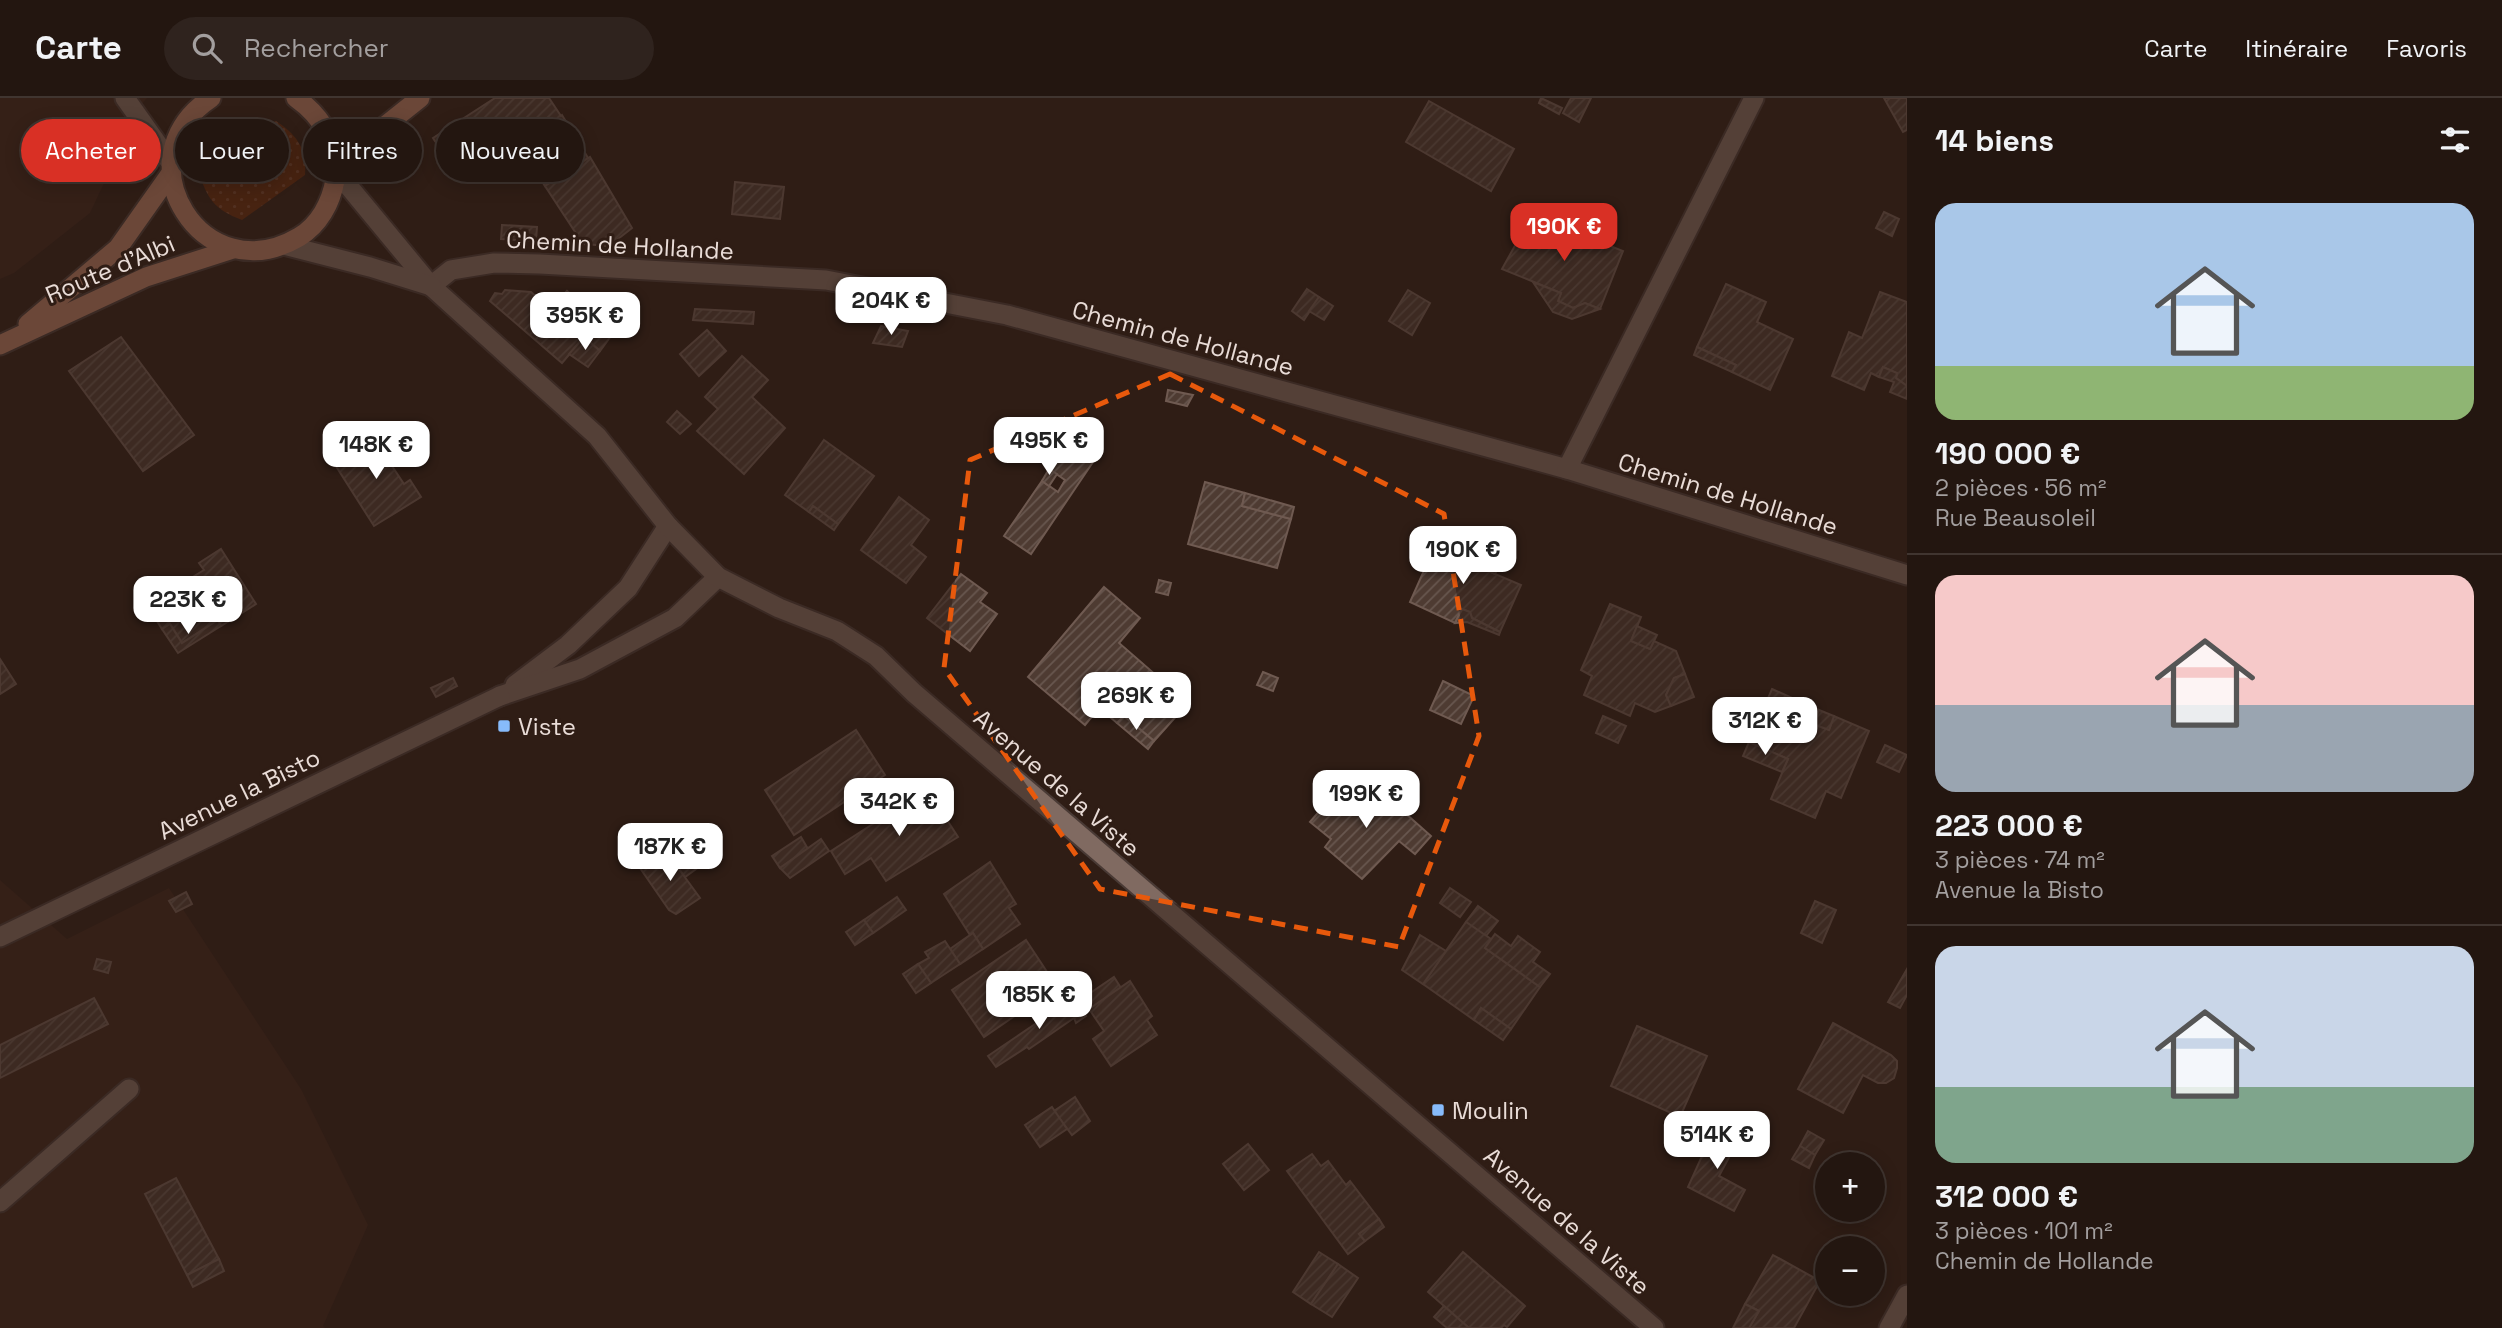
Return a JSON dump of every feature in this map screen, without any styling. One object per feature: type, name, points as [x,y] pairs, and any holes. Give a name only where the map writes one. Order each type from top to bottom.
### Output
[{"type":"main road","points":[[211,98],[200,105],[185,122],[175,142],[171,168],[175,193],[183,213],[214,241],[233,249],[259,251],[284,246],[305,233],[322,216],[333,194],[335,182]]},
{"type":"main road","points":[[296,98],[319,119]]},
{"type":"main road","points":[[395,119],[420,98]]},
{"type":"main road","name":"Route d'Albi","points":[[3,342],[118,248],[171,168]]},
{"type":"main road","name":"Route d'Albi","points":[[3,342],[146,277],[233,249]]},
{"type":"street","points":[[125,98],[171,168]]},
{"type":"street","points":[[1567,469],[1754,98]]},
{"type":"street","name":"Avenue de la Viste","points":[[348,182],[430,286],[597,436],[668,526],[718,577],[779,608],[837,631],[876,656],[935,711],[1654,1328]]},
{"type":"street","name":"Avenue de la Viste","points":[[284,246],[370,267],[430,286]]},
{"type":"street","name":"Chemin de Hollande","points":[[430,286],[451,270],[494,263],[826,280],[1007,315],[1567,469],[1907,575]]},
{"type":"street","points":[[500,696],[568,645],[628,588],[668,526]]},
{"type":"street","points":[[500,696],[580,669],[675,618],[718,577]]},
{"type":"street","name":"Avenue la Bisto","points":[[0,937],[500,696]]},
{"type":"street","points":[[0,1202],[129,1089]]},
{"type":"street","points":[[1889,1328],[1907,1295]]},
{"type":"highlighted area","points":[[1170,374],[1444,514],[1479,736],[1399,947],[1100,889],[944,668],[970,460]]},
{"type":"shaded area","points":[[0,98],[147,98],[128,119],[21,119],[21,182],[105,182],[90,213],[14,273],[0,279]]},
{"type":"shaded area","points":[[289,131],[302,150],[303,176],[242,220],[218,207],[203,182],[289,182]]},
{"type":"shaded area","points":[[0,880],[67,939],[169,888],[301,1089],[368,1225],[323,1326],[325,1328],[0,1328]]},
{"type":"building","points":[[495,98],[549,98],[564,119],[462,119]]},
{"type":"building","points":[[1541,98],[1562,108],[1559,114],[1539,103]]},
{"type":"building","points":[[1571,98],[1591,98],[1579,122],[1563,113]]},
{"type":"building","points":[[1884,98],[1907,98],[1907,130],[1903,132]]},
{"type":"building","points":[[1429,101],[1514,149],[1491,191],[1406,142]]},
{"type":"building","points":[[590,157],[632,228],[609,246],[583,244],[545,186],[551,182],[584,182],[584,161]]},
{"type":"building","points":[[735,182],[784,187],[780,219],[732,214]]},
{"type":"building","points":[[1884,212],[1899,219],[1892,236],[1876,228]]},
{"type":"building","points":[[1532,215],[1623,251],[1600,309],[1585,303],[1573,308],[1558,301],[1561,293],[1502,269]]},
{"type":"building","points":[[502,225],[537,227],[536,241],[501,239]]},
{"type":"building","points":[[1533,282],[1561,293],[1558,301],[1573,308],[1585,303],[1600,309],[1572,319],[1553,312]]},
{"type":"building","points":[[1726,284],[1766,302],[1757,322],[1793,339],[1770,390],[1732,372],[1736,365],[1697,347]]},
{"type":"building","points":[[1307,289],[1319,297],[1304,320],[1292,311]]},
{"type":"building","points":[[505,290],[531,292],[550,309],[567,291],[614,332],[600,351],[584,337],[562,363],[490,301],[495,293],[502,294]]},
{"type":"building","points":[[1408,290],[1430,303],[1412,335],[1389,321]]},
{"type":"building","points":[[1880,292],[1907,302],[1907,386],[1896,378],[1897,373],[1883,367],[1879,377],[1871,373],[1864,390],[1832,376],[1849,332],[1862,338]]},
{"type":"building","points":[[1319,297],[1333,306],[1324,320],[1309,311]]},
{"type":"building","points":[[695,309],[754,312],[753,324],[693,320]]},
{"type":"building","points":[[881,326],[908,331],[902,347],[873,343]]},
{"type":"building","points":[[707,330],[726,351],[699,376],[680,354]]},
{"type":"building","points":[[121,337],[194,435],[143,471],[69,371]]},
{"type":"building","points":[[584,337],[600,351],[588,367],[569,354]]},
{"type":"building","points":[[1697,347],[1736,365],[1732,372],[1694,355]]},
{"type":"building","points":[[742,356],[768,380],[752,397],[785,428],[744,474],[697,431],[718,409],[705,397]]},
{"type":"building","points":[[1883,367],[1897,373],[1896,378],[1907,386],[1907,399],[1890,392],[1894,382],[1879,377]]},
{"type":"building","points":[[1168,390],[1193,395],[1187,406],[1166,401]]},
{"type":"building","points":[[677,411],[691,424],[680,434],[667,422]]},
{"type":"building","points":[[378,436],[393,461],[390,463],[404,484],[410,480],[421,497],[374,526],[334,463]]},
{"type":"building","points":[[824,440],[874,476],[838,524],[813,506],[809,512],[785,495]]},
{"type":"building","points":[[1066,444],[1093,462],[1031,554],[1004,536],[1042,481],[1058,492],[1065,480],[1049,469]]},
{"type":"building","points":[[1049,469],[1057,474],[1049,486],[1042,481]]},
{"type":"building","points":[[1205,482],[1245,493],[1242,506],[1291,519],[1277,568],[1188,544]]},
{"type":"building","points":[[1245,493],[1294,507],[1291,519],[1242,506]]},
{"type":"building","points":[[899,497],[929,520],[911,545],[926,557],[906,583],[861,550]]},
{"type":"building","points":[[813,506],[838,524],[834,530],[809,512]]},
{"type":"building","points":[[1442,530],[1475,545],[1467,562],[1521,585],[1500,632],[1472,618],[1470,612],[1462,609],[1455,623],[1410,602]]},
{"type":"building","points":[[1475,545],[1485,563],[1497,570],[1495,574],[1467,562]]},
{"type":"building","points":[[221,549],[256,604],[221,626],[218,620],[182,643],[170,624],[162,629],[147,605],[204,570],[199,563]]},
{"type":"building","points":[[961,574],[987,593],[980,602],[997,614],[970,651],[927,618]]},
{"type":"building","points":[[1159,580],[1171,583],[1168,595],[1156,592]]},
{"type":"building","points":[[1104,587],[1140,618],[1119,643],[1188,703],[1154,741],[1124,716],[1117,723],[1099,708],[1085,725],[1028,677]]},
{"type":"building","points":[[1610,604],[1641,617],[1631,641],[1650,649],[1654,641],[1676,651],[1685,674],[1674,678],[1666,695],[1671,706],[1655,712],[1635,703],[1630,716],[1584,695],[1592,676],[1581,670]]},
{"type":"building","points":[[1462,609],[1470,612],[1472,618],[1500,632],[1499,635],[1467,622],[1455,623]]},
{"type":"building","points":[[218,620],[221,626],[178,653],[162,629],[170,624],[182,643]]},
{"type":"building","points":[[1637,626],[1657,635],[1650,649],[1631,641]]},
{"type":"building","points":[[0,659],[16,684],[0,694]]},
{"type":"building","points":[[1263,672],[1278,678],[1273,691],[1257,685]]},
{"type":"building","points":[[1685,674],[1694,697],[1671,706],[1666,695],[1674,678]]},
{"type":"building","points":[[453,678],[457,686],[436,697],[431,688]]},
{"type":"building","points":[[1443,681],[1474,696],[1461,724],[1430,710]]},
{"type":"building","points":[[1772,689],[1819,710],[1813,724],[1829,730],[1834,716],[1869,731],[1841,798],[1826,791],[1815,818],[1771,799],[1788,759],[1749,742]]},
{"type":"building","points":[[1819,710],[1834,716],[1829,730],[1813,724]]},
{"type":"building","points":[[1124,716],[1154,741],[1148,749],[1117,723]]},
{"type":"building","points":[[1603,716],[1626,726],[1618,743],[1596,733]]},
{"type":"building","points":[[856,730],[885,775],[794,835],[765,790]]},
{"type":"building","points":[[1749,742],[1788,759],[1782,772],[1743,756]]},
{"type":"building","points":[[1885,745],[1907,755],[1899,772],[1877,762]]},
{"type":"building","points":[[1344,783],[1376,811],[1388,798],[1431,836],[1415,854],[1399,841],[1362,879],[1325,847],[1331,839],[1310,822]]},
{"type":"building","points":[[1372,784],[1388,798],[1376,811],[1360,798]]},
{"type":"building","points":[[927,789],[958,837],[886,881],[871,858],[845,874],[831,851]]},
{"type":"building","points":[[684,837],[703,864],[685,877],[665,850]]},
{"type":"building","points":[[801,837],[808,849],[780,868],[772,856]]},
{"type":"building","points":[[821,839],[829,851],[790,878],[780,868]]},
{"type":"building","points":[[665,850],[700,898],[676,914],[669,910],[640,868]]},
{"type":"building","points":[[990,862],[1016,904],[1009,908],[1020,924],[983,949],[973,933],[970,935],[944,894]]},
{"type":"building","points":[[1450,888],[1471,902],[1460,917],[1440,903]]},
{"type":"building","points":[[186,892],[192,904],[176,912],[169,901]]},
{"type":"building","points":[[897,897],[906,910],[873,933],[864,920]]},
{"type":"building","points":[[1815,901],[1836,910],[1822,943],[1801,933]]},
{"type":"building","points":[[1478,906],[1498,921],[1486,936],[1466,922]]},
{"type":"building","points":[[864,920],[873,933],[855,945],[846,932]]},
{"type":"building","points":[[1466,922],[1491,939],[1485,948],[1540,987],[1511,1029],[1481,1008],[1474,1020],[1423,984]]},
{"type":"building","points":[[973,933],[983,949],[960,964],[950,949]]},
{"type":"building","points":[[1495,934],[1511,946],[1518,936],[1540,952],[1533,962],[1550,974],[1540,987],[1485,948]]},
{"type":"building","points":[[1420,935],[1446,951],[1423,984],[1402,970]]},
{"type":"building","points":[[1026,940],[1057,987],[984,1037],[952,990]]},
{"type":"building","points":[[945,941],[960,964],[931,983],[918,964],[929,958],[925,952]]},
{"type":"building","points":[[97,959],[111,962],[108,973],[94,969]]},
{"type":"building","points":[[918,964],[931,983],[916,993],[903,974]]},
{"type":"building","points":[[1907,969],[1907,995],[1900,1008],[1888,1002]]},
{"type":"building","points":[[1114,977],[1121,988],[1085,1012],[1077,1002]]},
{"type":"building","points":[[1130,981],[1152,1016],[1147,1020],[1157,1035],[1111,1066],[1093,1039],[1104,1031],[1089,1009]]},
{"type":"building","points":[[1075,997],[1086,1016],[1076,1023],[1074,1018],[1029,1049],[1027,1047],[996,1067],[988,1056]]},
{"type":"building","points":[[94,998],[108,1024],[0,1078],[0,1045]]},
{"type":"building","points":[[1481,1008],[1511,1029],[1503,1040],[1474,1020]]},
{"type":"building","points":[[1833,1023],[1897,1061],[1894,1078],[1886,1083],[1878,1083],[1863,1075],[1843,1113],[1798,1089]]},
{"type":"building","points":[[1637,1026],[1707,1056],[1680,1117],[1611,1086]]},
{"type":"building","points":[[1075,1097],[1090,1121],[1072,1135],[1054,1111]]},
{"type":"building","points":[[1052,1107],[1067,1129],[1040,1147],[1025,1125]]},
{"type":"building","points":[[1715,1127],[1739,1139],[1719,1176],[1745,1190],[1734,1211],[1688,1187]]},
{"type":"building","points":[[1808,1131],[1824,1140],[1815,1155],[1800,1146]]},
{"type":"building","points":[[1248,1144],[1269,1170],[1244,1190],[1223,1164]]},
{"type":"building","points":[[1800,1146],[1815,1155],[1809,1168],[1792,1159]]},
{"type":"building","points":[[1312,1154],[1321,1166],[1328,1161],[1346,1185],[1350,1181],[1379,1219],[1359,1234],[1365,1241],[1348,1254],[1287,1171]]},
{"type":"building","points":[[176,1178],[219,1259],[187,1275],[145,1194]]},
{"type":"building","points":[[1379,1219],[1384,1227],[1365,1241],[1359,1234]]},
{"type":"building","points":[[1319,1252],[1338,1264],[1311,1304],[1293,1292]]},
{"type":"building","points":[[1463,1252],[1525,1306],[1507,1327],[1469,1328],[1428,1292]]},
{"type":"building","points":[[1773,1255],[1815,1278],[1815,1290],[1794,1328],[1749,1328],[1759,1311],[1745,1304]]},
{"type":"building","points":[[219,1259],[224,1271],[193,1287],[187,1275]]},
{"type":"building","points":[[1338,1264],[1358,1278],[1332,1317],[1311,1304]]},
{"type":"building","points":[[1745,1304],[1759,1311],[1749,1328],[1733,1328]]},
{"type":"building","points":[[1444,1306],[1469,1328],[1447,1328],[1434,1317]]},
{"type":"place","name":"Viste","points":[[504,726]]},
{"type":"place","name":"Moulin","points":[[1438,1110]]}]
